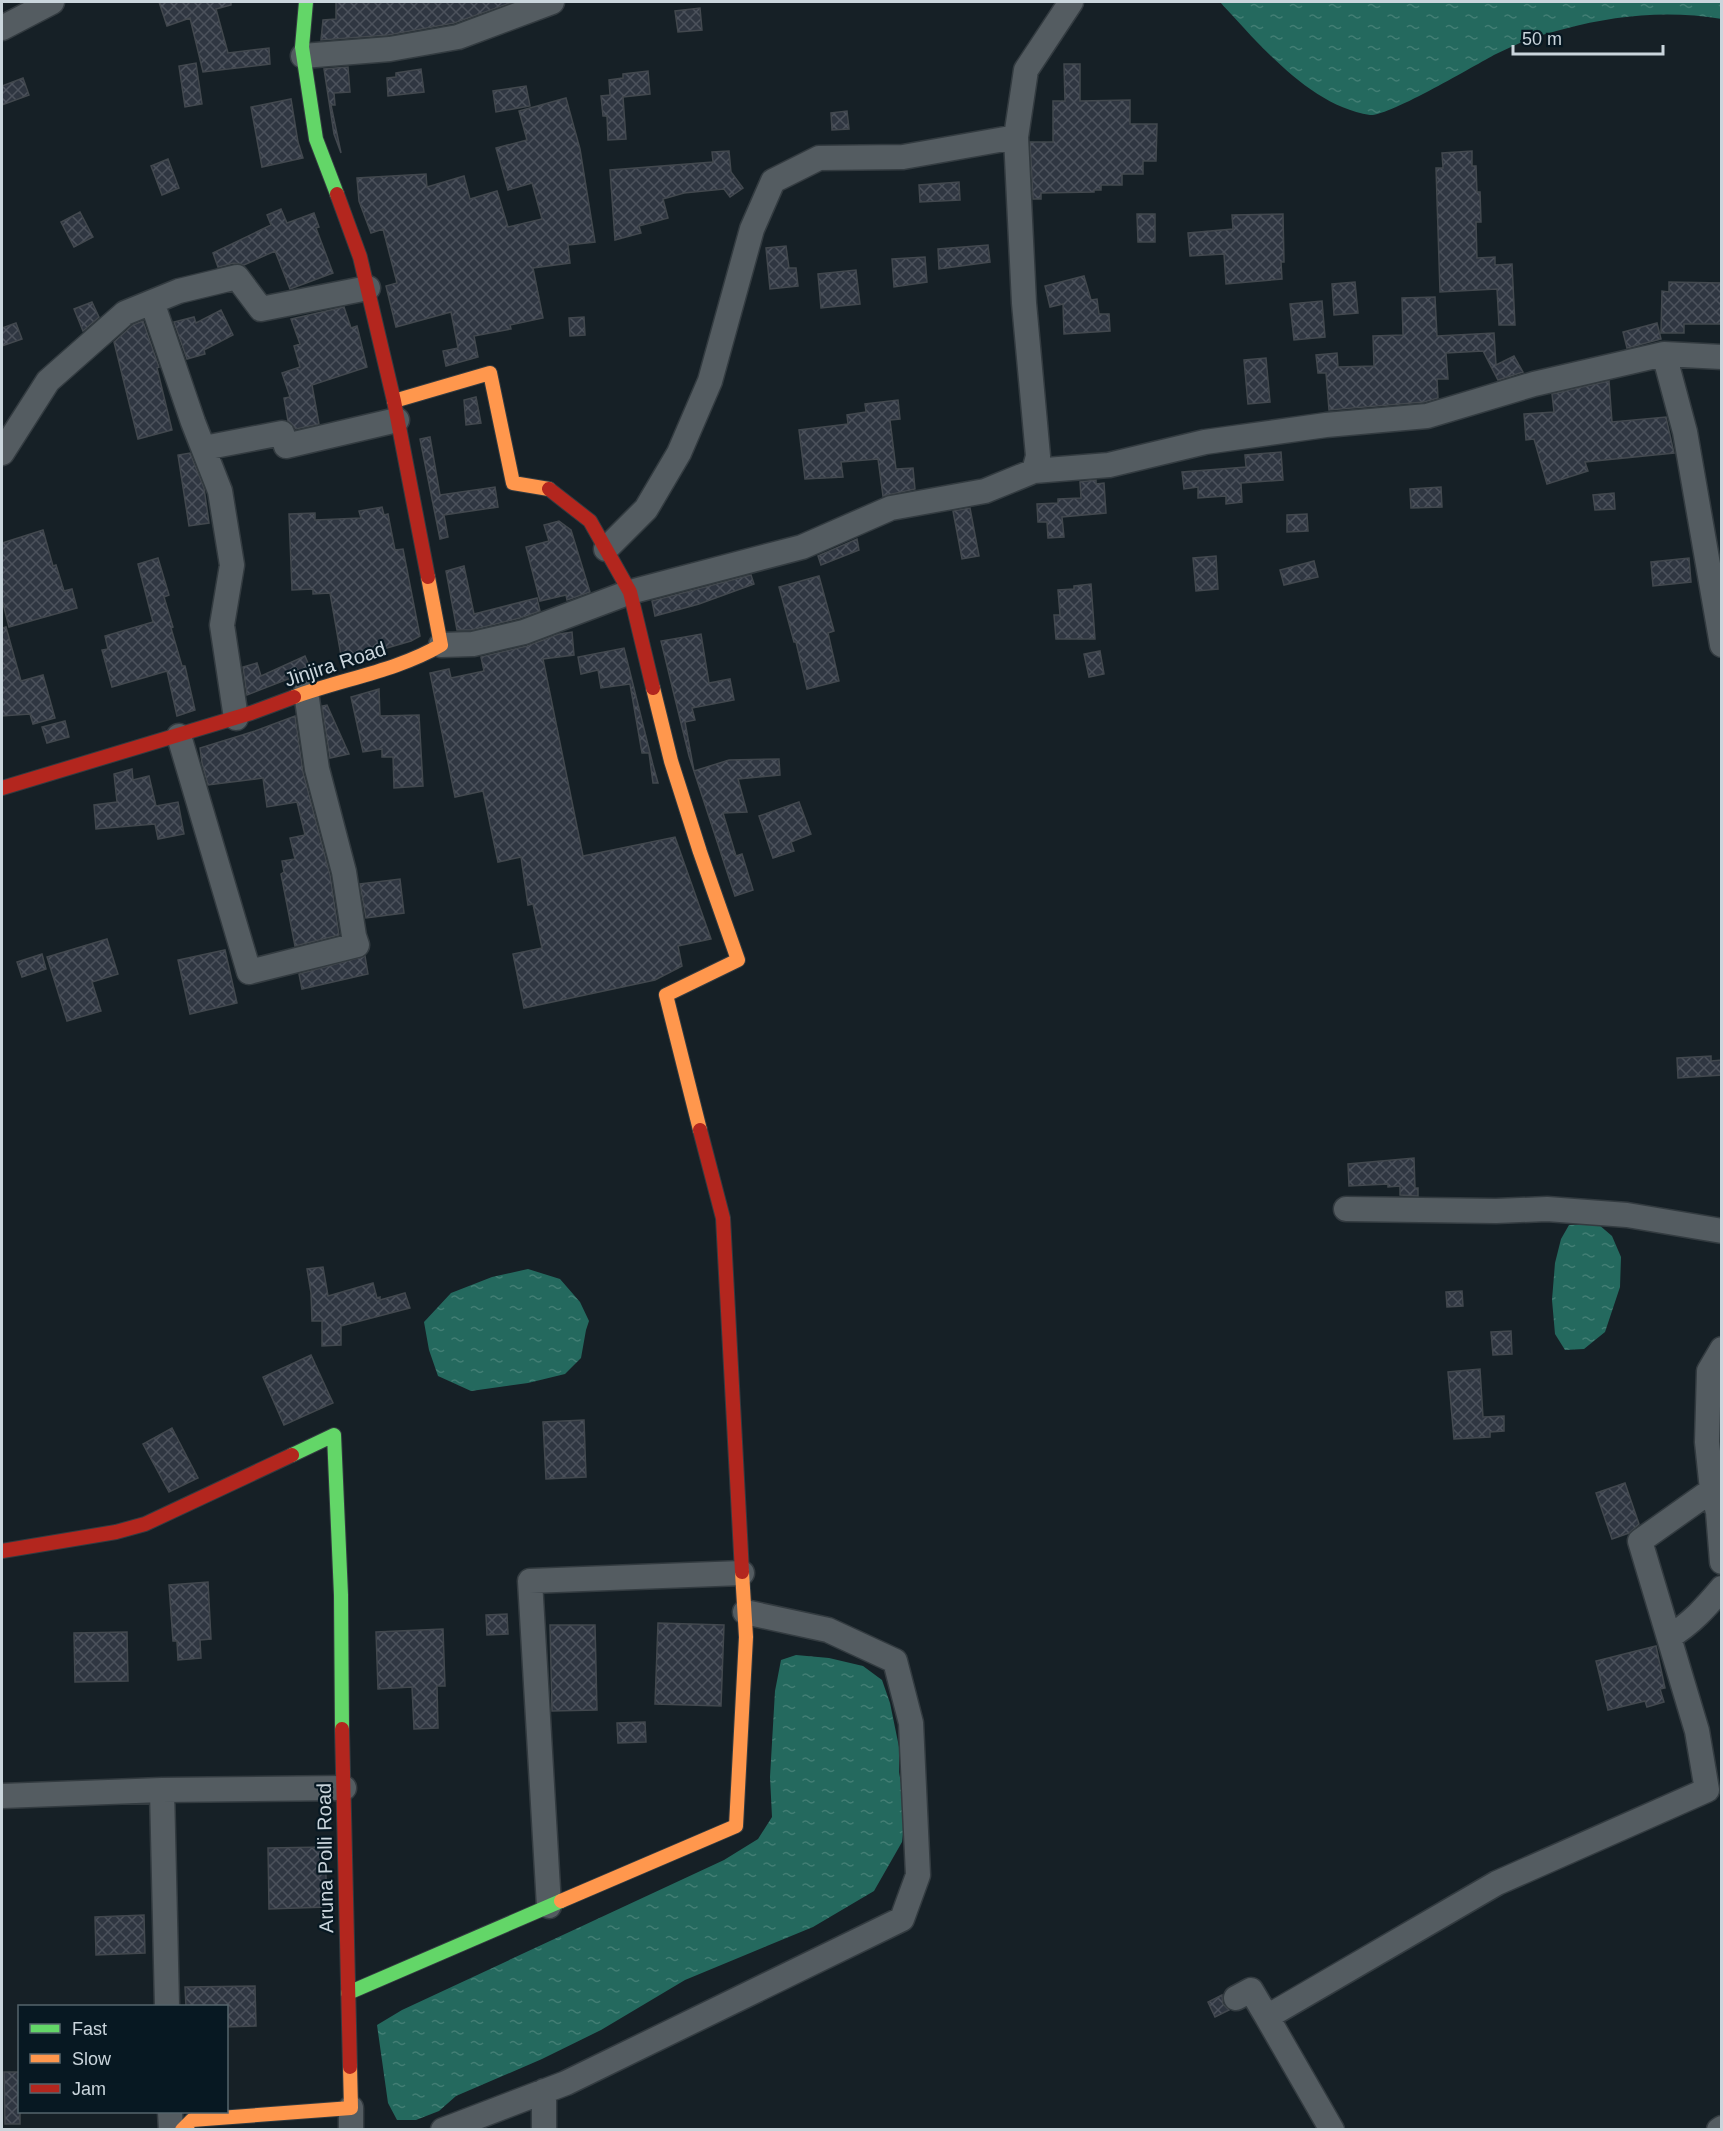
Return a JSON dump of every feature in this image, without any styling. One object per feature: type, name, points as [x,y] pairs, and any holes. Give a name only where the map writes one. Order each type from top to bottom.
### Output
[{"type":"street","points":[[2,28],[52,2]]},
{"type":"street","points":[[306,2],[302,47],[316,139],[360,257],[368,288],[395,410],[441,645],[472,644],[524,632],[630,592],[802,547],[891,508],[986,491],[1035,471],[1109,465],[1205,442],[1326,425],[1426,416],[1534,384],[1664,354],[1722,357]]},
{"type":"street","points":[[303,56],[390,49],[458,37],[552,2]]},
{"type":"street","points":[[1035,471],[1038,456],[1024,303],[1016,137],[1026,70],[1071,2]]},
{"type":"street","points":[[606,549],[646,508],[679,453],[710,381],[752,229],[773,181],[819,158],[903,157],[1016,137]]},
{"type":"street","points":[[2,453],[48,381],[125,313],[179,291],[237,277],[261,309],[368,288]]},
{"type":"street","points":[[152,302],[220,491],[232,565],[222,626],[236,718]]},
{"type":"street","points":[[1664,354],[1685,432],[1722,645]]},
{"type":"street","points":[[204,448],[282,433],[286,446],[395,410],[490,373],[513,483],[549,489],[590,521],[630,592],[672,761],[700,852],[738,960],[666,995],[723,1218],[746,1637],[735,1826],[348,1993]]},
{"type":"street","name":"Jinjira Road","points":[[2,788],[236,718],[306,692],[419,658],[441,645]]},
{"type":"street","points":[[178,736],[249,972],[357,945],[344,872],[317,769],[306,692]]},
{"type":"street","points":[[1346,1209],[1496,1211],[1547,1209],[1627,1215],[1722,1231]]},
{"type":"street","points":[[1722,1349],[1709,1371],[1707,1442],[1717,1499],[1722,1562]]},
{"type":"street","name":"Aruna Polli Road","points":[[2,1551],[116,1532],[145,1524],[334,1435],[341,1595],[351,2119],[192,2120],[182,2130]]},
{"type":"street","points":[[1267,2017],[1497,1883],[1707,1790],[1697,1731],[1640,1541],[1717,1499]]},
{"type":"street","points":[[549,1906],[530,1581],[742,1573]]},
{"type":"street","points":[[1669,1637],[1684,1628],[1703,1611],[1722,1588]]},
{"type":"street","points":[[443,2130],[597,2068],[902,1919],[918,1875],[910,1723],[896,1661],[828,1630],[745,1612]]},
{"type":"street","points":[[2,1796],[162,1790],[344,1788]]},
{"type":"street","points":[[162,1790],[168,2005]]},
{"type":"street","points":[[1236,1998],[1251,1990],[1332,2130]]},
{"type":"street","points":[[544,2091],[544,2130]]},
{"type":"street","points":[[170,2113],[171,2130]]},
{"type":"water","points":[[1220,2],[1721,2],[1722,19],[1682,15],[1642,15],[1603,20],[1546,34],[1496,54],[1394,108],[1370,115],[1348,109],[1306,86],[1269,54]]},
{"type":"water","points":[[1598,1224],[1612,1236],[1621,1257],[1620,1287],[1605,1332],[1584,1349],[1565,1350],[1555,1334],[1552,1300],[1555,1263],[1561,1239],[1569,1225]]},
{"type":"water","points":[[528,1269],[560,1279],[580,1302],[589,1321],[581,1358],[565,1374],[528,1383],[471,1391],[438,1376],[429,1350],[424,1322],[451,1293],[492,1277]]},
{"type":"water","points":[[796,1655],[829,1658],[863,1666],[882,1680],[890,1703],[899,1747],[899,1772],[906,1810],[902,1842],[874,1891],[813,1927],[685,1980],[601,2030],[542,2059],[456,2096],[439,2111],[416,2120],[397,2120],[388,2103],[377,2025],[402,2010],[724,1860],[758,1839],[772,1817],[770,1777],[775,1691],[781,1660]]},
{"type":"building","points":[[159,2],[231,2],[231,5],[216,9],[228,53],[269,48],[270,64],[203,72],[190,18],[167,26]]},
{"type":"building","points":[[336,2],[513,2],[454,23],[388,35],[321,40],[323,20],[336,19]]},
{"type":"building","points":[[700,8],[702,30],[678,32],[675,11]]},
{"type":"building","points":[[196,63],[202,104],[185,107],[179,66]]},
{"type":"building","points":[[1064,64],[1080,64],[1080,101],[1130,100],[1130,124],[1157,124],[1156,161],[1143,161],[1143,174],[1122,174],[1122,185],[1101,185],[1101,190],[1094,190],[1094,192],[1041,193],[1041,199],[1033,199],[1030,142],[1053,142],[1053,101],[1065,101]]},
{"type":"building","points":[[348,67],[350,92],[334,93],[335,105],[331,105],[341,153],[334,134],[324,69]]},
{"type":"building","points":[[421,69],[424,92],[388,96],[387,78],[396,77],[396,73]]},
{"type":"building","points":[[648,71],[650,94],[623,97],[626,139],[608,140],[607,116],[603,116],[601,96],[610,95],[609,80],[623,78],[623,74]]},
{"type":"building","points":[[23,78],[29,95],[2,105],[2,86]]},
{"type":"building","points":[[526,86],[530,106],[496,112],[493,91]]},
{"type":"building","points":[[566,98],[580,149],[595,242],[568,245],[570,263],[533,268],[543,318],[510,325],[511,329],[474,336],[478,357],[446,366],[443,351],[458,348],[451,312],[396,327],[386,286],[397,283],[383,229],[371,233],[359,201],[357,178],[426,174],[427,187],[464,176],[470,199],[497,191],[508,227],[542,219],[532,183],[508,190],[496,148],[527,140],[519,111]]},
{"type":"building","points":[[291,99],[303,158],[262,167],[251,107]]},
{"type":"building","points":[[847,111],[849,129],[832,130],[831,113]]},
{"type":"building","points":[[729,151],[731,172],[743,188],[730,197],[724,189],[684,193],[663,199],[668,218],[639,226],[641,233],[615,240],[610,170],[713,162],[712,152]]},
{"type":"building","points":[[1472,151],[1472,166],[1476,166],[1477,192],[1480,192],[1481,222],[1476,222],[1477,258],[1495,257],[1495,265],[1512,264],[1515,325],[1499,325],[1497,289],[1440,292],[1436,168],[1443,168],[1442,153]]},
{"type":"building","points":[[168,159],[179,188],[162,195],[151,166]]},
{"type":"building","points":[[959,182],[960,200],[920,202],[919,185]]},
{"type":"building","points":[[281,209],[287,223],[314,213],[319,227],[316,228],[333,273],[290,289],[275,251],[244,265],[234,263],[218,267],[213,253],[271,225],[267,215]]},
{"type":"building","points":[[80,212],[93,237],[74,247],[61,222]]},
{"type":"building","points":[[1137,214],[1155,214],[1155,242],[1138,242]]},
{"type":"building","points":[[1283,214],[1282,279],[1226,284],[1224,254],[1190,256],[1188,233],[1233,229],[1232,215]]},
{"type":"building","points":[[988,245],[990,262],[939,269],[938,249]]},
{"type":"building","points":[[786,246],[789,268],[796,268],[798,286],[770,289],[766,248]]},
{"type":"building","points":[[925,257],[927,282],[894,287],[892,259]]},
{"type":"building","points":[[856,270],[860,304],[821,308],[818,274]]},
{"type":"building","points":[[1084,276],[1091,300],[1097,299],[1099,314],[1109,314],[1110,331],[1064,334],[1063,304],[1050,307],[1045,286]]},
{"type":"building","points":[[1355,282],[1358,313],[1334,315],[1332,284]]},
{"type":"building","points":[[1669,282],[1722,283],[1722,324],[1684,324],[1684,333],[1661,333],[1662,291],[1669,292]]},
{"type":"building","points":[[1435,297],[1437,336],[1494,333],[1496,365],[1514,356],[1523,372],[1498,380],[1483,351],[1446,353],[1448,379],[1437,379],[1438,398],[1424,402],[1329,410],[1326,373],[1318,373],[1316,355],[1337,353],[1338,367],[1374,366],[1373,336],[1403,335],[1402,298]]},
{"type":"building","points":[[1322,301],[1325,337],[1294,340],[1290,304]]},
{"type":"building","points":[[92,302],[99,317],[83,331],[74,309]]},
{"type":"building","points":[[344,307],[351,328],[357,326],[367,367],[312,385],[319,424],[296,429],[288,421],[284,398],[290,397],[282,373],[300,367],[294,346],[300,344],[291,319]]},
{"type":"building","points":[[221,310],[233,335],[204,350],[205,354],[187,359],[174,322],[194,317],[196,323]]},
{"type":"building","points":[[584,317],[585,335],[570,336],[569,318]]},
{"type":"building","points":[[143,321],[159,367],[157,368],[172,430],[138,439],[114,342],[133,325]]},
{"type":"building","points":[[16,323],[22,339],[2,346],[2,328]]},
{"type":"building","points":[[1657,323],[1661,339],[1627,348],[1623,332]]},
{"type":"building","points":[[1266,358],[1270,402],[1248,404],[1244,360]]},
{"type":"building","points":[[1609,381],[1612,422],[1666,417],[1674,453],[1585,462],[1588,471],[1547,484],[1534,439],[1526,440],[1524,414],[1554,412],[1552,394]]},
{"type":"building","points":[[476,397],[481,423],[466,425],[464,400]]},
{"type":"building","points":[[898,400],[900,419],[890,420],[896,469],[913,468],[915,489],[883,496],[878,459],[841,462],[843,477],[805,479],[799,430],[848,424],[847,415],[866,412],[865,404]]},
{"type":"building","points":[[430,437],[440,495],[495,487],[498,507],[444,515],[448,537],[440,539],[420,439]]},
{"type":"building","points":[[1281,452],[1283,480],[1241,483],[1242,502],[1226,504],[1226,496],[1198,498],[1198,487],[1184,489],[1182,472],[1246,467],[1245,455]]},
{"type":"building","points":[[190,453],[204,488],[209,523],[189,526],[178,455]]},
{"type":"building","points":[[1096,480],[1096,484],[1104,483],[1106,513],[1062,517],[1064,537],[1048,538],[1047,522],[1038,522],[1037,504],[1058,503],[1058,499],[1081,498],[1080,482]]},
{"type":"building","points":[[1441,487],[1442,507],[1411,508],[1410,489]]},
{"type":"building","points":[[1614,493],[1615,509],[1595,510],[1593,495]]},
{"type":"building","points":[[382,507],[384,515],[388,514],[395,550],[403,549],[420,636],[411,641],[342,661],[330,593],[313,594],[313,589],[292,590],[289,514],[315,513],[315,520],[361,518],[359,511]]},
{"type":"building","points":[[970,508],[979,556],[962,559],[953,511]]},
{"type":"building","points":[[1307,514],[1308,531],[1287,532],[1287,515]]},
{"type":"building","points":[[559,521],[571,530],[590,592],[567,600],[566,595],[540,601],[526,547],[549,541],[544,525]]},
{"type":"building","points":[[43,530],[53,566],[56,565],[64,591],[72,589],[77,608],[9,627],[2,600],[2,543]]},
{"type":"building","points":[[857,539],[859,550],[821,565],[818,556]]},
{"type":"building","points":[[1216,556],[1218,589],[1196,591],[1193,558]]},
{"type":"building","points":[[158,558],[169,595],[164,597],[173,627],[171,628],[182,666],[185,666],[195,710],[177,716],[167,671],[112,687],[102,650],[108,649],[105,636],[153,622],[138,564]]},
{"type":"building","points":[[1689,558],[1691,582],[1653,586],[1651,562]]},
{"type":"building","points":[[1314,561],[1318,577],[1284,585],[1280,570]]},
{"type":"building","points":[[464,566],[474,614],[537,598],[540,611],[471,630],[457,630],[446,571]]},
{"type":"building","points":[[751,575],[754,584],[699,604],[655,616],[652,601]]},
{"type":"building","points":[[819,576],[834,631],[828,633],[839,681],[807,689],[796,642],[794,642],[779,587]]},
{"type":"building","points":[[1091,584],[1095,639],[1056,639],[1054,615],[1060,615],[1058,590],[1074,589],[1074,586]]},
{"type":"building","points":[[6,627],[21,681],[43,675],[55,718],[33,724],[30,714],[2,716],[2,628]]},
{"type":"building","points":[[572,632],[574,655],[543,659],[583,856],[675,837],[711,939],[678,946],[682,966],[655,980],[524,1008],[513,954],[542,948],[533,904],[528,905],[521,857],[498,862],[483,791],[455,797],[430,673],[449,669],[451,678],[484,671],[481,657]]},
{"type":"building","points":[[701,634],[709,683],[730,679],[734,700],[692,708],[695,720],[685,722],[694,771],[729,760],[779,759],[780,775],[738,779],[747,812],[723,813],[736,856],[742,854],[753,890],[735,896],[689,756],[661,641]]},
{"type":"building","points":[[624,648],[658,783],[653,783],[649,753],[642,753],[630,684],[601,688],[598,670],[581,674],[578,657]]},
{"type":"building","points":[[1100,651],[1104,674],[1089,677],[1084,654]]},
{"type":"building","points":[[305,656],[311,670],[247,695],[243,667],[257,663],[261,676]]},
{"type":"building","points":[[379,689],[380,716],[419,715],[423,786],[394,788],[393,757],[382,757],[382,749],[363,752],[351,697]]},
{"type":"building","points":[[327,705],[349,754],[330,758],[322,706]]},
{"type":"building","points":[[295,716],[303,772],[330,875],[339,935],[295,946],[281,874],[284,872],[282,861],[295,859],[290,838],[305,835],[297,802],[267,807],[263,778],[208,785],[200,748]]},
{"type":"building","points":[[65,721],[69,737],[47,743],[42,727]]},
{"type":"building","points":[[132,769],[133,780],[149,776],[156,806],[178,802],[184,834],[158,839],[155,824],[96,829],[94,805],[117,802],[114,774]]},
{"type":"building","points":[[799,802],[811,834],[791,842],[794,851],[773,858],[759,816]]},
{"type":"building","points":[[400,879],[404,913],[366,918],[360,884]]},
{"type":"building","points":[[107,939],[118,974],[92,982],[101,1011],[67,1021],[47,957]]},
{"type":"building","points":[[225,950],[237,1003],[190,1014],[178,960]]},
{"type":"building","points":[[42,954],[46,969],[22,977],[17,962]]},
{"type":"building","points":[[365,956],[368,974],[302,989],[299,974]]},
{"type":"building","points":[[1711,1056],[1711,1061],[1722,1060],[1722,1075],[1678,1078],[1677,1058]]},
{"type":"building","points":[[1414,1158],[1415,1188],[1418,1188],[1418,1196],[1400,1195],[1400,1186],[1388,1187],[1388,1184],[1349,1186],[1348,1164]]},
{"type":"building","points":[[323,1267],[328,1296],[373,1283],[377,1298],[380,1297],[380,1300],[405,1293],[410,1308],[341,1326],[341,1345],[322,1346],[322,1321],[312,1321],[307,1269]]},
{"type":"building","points":[[1462,1291],[1463,1306],[1447,1307],[1446,1292]]},
{"type":"building","points":[[1511,1331],[1512,1354],[1493,1355],[1491,1332]]},
{"type":"building","points":[[311,1355],[333,1403],[284,1425],[263,1377]]},
{"type":"building","points":[[1480,1369],[1483,1417],[1504,1416],[1504,1431],[1490,1432],[1490,1437],[1454,1439],[1448,1372]]},
{"type":"building","points":[[584,1420],[586,1477],[546,1479],[543,1422]]},
{"type":"building","points":[[172,1428],[198,1478],[169,1492],[143,1444]]},
{"type":"building","points":[[1625,1483],[1639,1524],[1629,1533],[1612,1539],[1596,1493]]},
{"type":"building","points":[[208,1582],[211,1639],[200,1640],[201,1658],[178,1660],[177,1641],[173,1641],[169,1585]]},
{"type":"building","points":[[507,1614],[508,1634],[487,1635],[486,1615]]},
{"type":"building","points":[[658,1623],[724,1625],[721,1706],[655,1704]]},
{"type":"building","points":[[550,1625],[595,1625],[597,1710],[552,1711]]},
{"type":"building","points":[[443,1629],[445,1686],[437,1686],[438,1728],[414,1729],[412,1687],[378,1689],[376,1632]]},
{"type":"building","points":[[127,1632],[128,1681],[75,1682],[74,1633]]},
{"type":"building","points":[[1656,1646],[1665,1688],[1660,1689],[1664,1702],[1647,1707],[1645,1701],[1608,1710],[1596,1661]]},
{"type":"building","points":[[645,1722],[646,1742],[618,1743],[617,1723]]},
{"type":"building","points":[[325,1847],[327,1907],[269,1909],[268,1848]]},
{"type":"building","points":[[144,1915],[145,1953],[96,1955],[95,1917]]},
{"type":"building","points":[[255,1986],[256,2026],[228,2027],[228,2005],[186,2005],[185,1987]]},
{"type":"building","points":[[1222,1995],[1223,2004],[1229,2010],[1215,2017],[1208,2002]]},
{"type":"building","points":[[4,2072],[18,2072],[20,2124],[5,2124]]},
{"type":"traffic: fast","points":[[306,2],[302,47],[316,139],[337,194]]},
{"type":"traffic: fast","points":[[292,1455],[334,1435],[341,1595],[342,1729]]},
{"type":"traffic: fast","points":[[348,1993],[561,1901]]},
{"type":"traffic: slow","points":[[394,401],[490,373],[513,483],[549,489]]},
{"type":"traffic: slow","points":[[294,697],[406,662],[441,645],[428,577]]},
{"type":"traffic: slow","points":[[653,688],[671,761],[738,960],[666,995],[700,1130]]},
{"type":"traffic: slow","points":[[561,1901],[736,1826],[746,1637],[742,1572]]},
{"type":"traffic: slow","points":[[182,2130],[192,2120],[351,2108],[350,2067]]},
{"type":"traffic: jam","points":[[337,194],[360,257],[394,401],[428,577]]},
{"type":"traffic: jam","points":[[549,489],[590,521],[630,592],[653,688]]},
{"type":"traffic: jam","points":[[2,788],[251,713],[294,697]]},
{"type":"traffic: jam","points":[[700,1130],[723,1218],[742,1572]]},
{"type":"traffic: jam","points":[[2,1551],[116,1532],[145,1524],[292,1455]]},
{"type":"traffic: jam","points":[[342,1729],[350,2067]]}]
